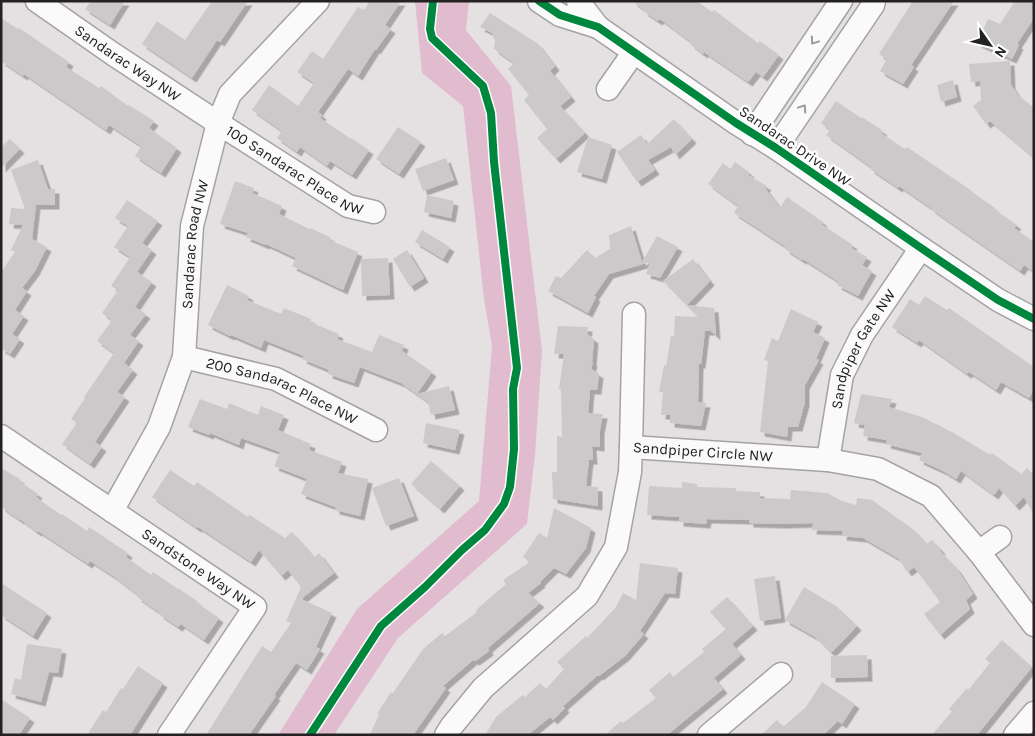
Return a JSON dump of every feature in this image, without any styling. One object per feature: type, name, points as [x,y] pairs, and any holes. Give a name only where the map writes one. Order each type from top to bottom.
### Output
[{"type":"street","name":"Sandarac Way NW","points":[[37,1],[218,123]]},
{"type":"street","name":"Sandarac Road NW","points":[[112,511],[159,427],[184,357],[192,226],[218,123],[230,94],[318,1]]},
{"type":"street","name":"Sandarac Drive NW","points":[[539,1],[560,14],[598,27],[752,134],[776,148],[998,300],[1034,320]]},
{"type":"street","name":"Sandarac Drive NW","points":[[578,1],[598,27]]},
{"type":"street","points":[[752,134],[841,1]]},
{"type":"street","points":[[776,148],[874,1]]},
{"type":"street","points":[[608,89],[634,52]]},
{"type":"street","name":"100 Sandarac Place NW","points":[[218,123],[348,206],[374,212]]},
{"type":"street","name":"Sandpiper Gate NW","points":[[828,460],[842,375],[862,335],[922,248]]},
{"type":"street","points":[[631,447],[634,314]]},
{"type":"street","name":"200 Sandarac Place NW","points":[[184,357],[276,379],[376,430]]},
{"type":"street","points":[[1,436],[112,511]]},
{"type":"street","name":"Sandpiper Circle NW","points":[[446,735],[483,688],[587,596],[616,547],[630,472],[631,447],[828,460],[878,469],[931,496],[979,552],[1034,625]]},
{"type":"street","name":"Sandstone Way NW","points":[[112,511],[255,607],[169,735]]},
{"type":"street","points":[[979,552],[1000,537]]},
{"type":"street","points":[[709,735],[781,674]]},
{"type":"street","points":[[1015,735],[1034,713]]},
{"type":"shaded area","points":[[415,1],[469,1],[466,30],[511,86],[542,351],[535,455],[527,524],[398,638],[334,735],[278,735],[357,609],[479,501],[492,346],[484,299],[463,106],[422,73]]},
{"type":"building","points":[[91,1],[125,1],[110,25],[85,9]]},
{"type":"building","points":[[212,1],[248,1],[220,42],[217,40],[192,78],[142,44],[157,21],[185,40]]},
{"type":"building","points":[[370,1],[401,1],[385,25],[391,29],[375,49],[358,76],[348,69],[318,112],[322,115],[320,118],[369,150],[352,175],[330,161],[327,166],[300,147],[297,152],[277,138],[282,131],[252,110],[269,85],[298,106],[314,83],[297,72],[312,51],[323,59],[358,7],[364,10]]},
{"type":"building","points":[[632,1],[697,1],[712,12],[714,10],[758,43],[760,41],[779,55],[763,77],[756,72],[748,82],[704,52],[703,54],[690,44],[691,42],[660,19],[658,21],[643,11]]},
{"type":"building","points":[[913,1],[954,1],[911,65],[914,67],[903,84],[880,71],[887,59],[879,54]]},
{"type":"building","points":[[1015,1],[1034,1],[1034,18],[1017,44],[1019,45],[1012,59],[977,43],[988,19],[1000,24]]},
{"type":"building","points":[[490,13],[537,43],[555,66],[550,71],[571,97],[560,106],[585,133],[556,159],[537,138],[547,129],[524,100],[529,95],[508,69],[514,63],[494,49],[495,41],[492,33],[480,27]]},
{"type":"building","points":[[1,18],[69,62],[66,67],[99,88],[101,86],[128,106],[154,121],[149,128],[177,148],[161,173],[135,156],[141,146],[109,125],[106,130],[24,74],[23,76],[1,61]]},
{"type":"building","points":[[1010,61],[1011,85],[1018,95],[1034,108],[1034,158],[990,121],[986,124],[973,106],[981,100],[980,81],[971,82],[969,64]]},
{"type":"building","points":[[953,80],[957,97],[941,102],[937,85]]},
{"type":"building","points":[[836,101],[883,131],[881,133],[905,149],[907,147],[972,191],[1017,225],[1014,228],[1034,242],[1034,272],[1024,265],[1020,271],[899,186],[898,188],[870,169],[871,167],[826,135],[830,130],[821,123]]},
{"type":"building","points":[[674,119],[692,139],[675,155],[671,147],[648,160],[655,170],[637,182],[617,152],[641,135],[647,144]]},
{"type":"building","points":[[398,127],[421,142],[399,174],[376,159]]},
{"type":"building","points":[[588,137],[612,145],[602,179],[577,172]]},
{"type":"building","points":[[10,139],[20,149],[1,168],[1,147]]},
{"type":"building","points":[[446,158],[454,180],[423,191],[415,169]]},
{"type":"building","points":[[38,160],[48,189],[55,189],[55,205],[36,205],[32,239],[47,247],[35,271],[22,288],[27,291],[15,310],[24,316],[12,334],[20,339],[10,354],[1,350],[1,272],[15,252],[11,250],[23,225],[9,224],[11,208],[25,209],[11,170]]},
{"type":"building","points":[[735,162],[750,173],[748,175],[767,186],[765,188],[780,208],[787,197],[823,222],[821,224],[853,245],[851,248],[867,257],[862,265],[872,271],[858,296],[837,285],[839,282],[785,249],[786,247],[734,213],[738,206],[708,184],[723,163],[730,169]]},
{"type":"building","points":[[235,181],[254,188],[252,193],[282,206],[279,214],[330,237],[329,240],[358,252],[343,290],[292,266],[296,258],[246,237],[248,233],[220,224]]},
{"type":"building","points":[[427,195],[454,201],[451,218],[424,212]]},
{"type":"building","points":[[127,200],[158,221],[142,243],[152,250],[137,272],[152,282],[135,307],[146,314],[130,335],[139,341],[124,363],[133,370],[117,392],[125,397],[95,442],[102,447],[90,464],[62,444],[77,423],[71,419],[114,353],[97,341],[112,320],[102,313],[118,290],[111,286],[130,257],[114,247],[128,226],[115,218]]},
{"type":"building","points":[[631,226],[642,262],[657,236],[678,247],[660,278],[646,274],[650,262],[609,274],[594,296],[596,297],[588,313],[548,291],[556,276],[561,278],[587,250],[595,258],[610,249],[609,235]]},
{"type":"building","points":[[422,230],[450,247],[443,259],[415,242]]},
{"type":"building","points":[[407,250],[424,278],[410,287],[393,259]]},
{"type":"building","points":[[388,258],[390,295],[362,296],[361,259]]},
{"type":"building","points":[[693,259],[710,281],[687,305],[714,308],[716,336],[711,331],[705,331],[701,364],[699,364],[698,402],[706,403],[701,426],[670,423],[670,415],[661,415],[663,392],[659,392],[671,336],[674,336],[675,316],[698,317],[663,281]]},
{"type":"building","points":[[227,285],[249,296],[247,300],[281,314],[284,308],[311,319],[310,322],[339,334],[337,339],[372,352],[379,335],[404,345],[402,351],[432,372],[417,394],[449,386],[455,410],[431,415],[428,402],[401,383],[360,367],[354,383],[328,374],[329,370],[302,359],[304,356],[264,340],[261,348],[208,325]]},
{"type":"building","points":[[925,296],[947,310],[949,308],[1034,367],[1034,389],[1029,398],[1001,382],[996,390],[969,372],[967,374],[919,340],[917,343],[892,327],[910,299],[919,305]]},
{"type":"building","points":[[791,309],[818,322],[813,332],[825,338],[816,359],[819,360],[805,385],[805,402],[798,427],[788,427],[787,437],[760,432],[768,361],[764,360],[772,338],[778,341]]},
{"type":"building","points":[[558,326],[588,327],[587,334],[594,339],[591,369],[599,374],[597,390],[590,390],[588,413],[603,414],[600,430],[600,447],[592,446],[593,460],[589,460],[586,486],[598,487],[598,506],[553,499],[552,472],[557,472],[557,436],[562,437],[561,389],[559,389],[564,354],[554,354]]},
{"type":"building","points":[[861,394],[892,399],[889,407],[922,417],[954,433],[990,455],[992,453],[1021,474],[1027,468],[1034,475],[1034,515],[1024,497],[1015,506],[999,488],[994,495],[961,471],[956,479],[919,460],[922,453],[886,444],[887,440],[863,436],[865,425],[854,423]]},
{"type":"building","points":[[200,399],[227,409],[229,403],[258,415],[261,406],[284,415],[278,430],[311,444],[309,450],[342,462],[338,473],[368,479],[360,516],[335,510],[335,507],[301,494],[307,479],[274,466],[280,452],[241,438],[239,445],[210,433],[209,435],[188,427]]},
{"type":"building","points":[[426,423],[460,430],[455,450],[423,443]]},
{"type":"building","points":[[431,461],[460,486],[440,509],[411,484]]},
{"type":"building","points":[[1,468],[20,479],[19,481],[38,494],[36,497],[61,515],[87,531],[89,527],[128,553],[126,557],[151,575],[153,572],[219,618],[204,640],[181,624],[178,627],[159,614],[113,576],[90,561],[88,564],[1,507]]},
{"type":"building","points":[[170,470],[194,486],[197,482],[248,517],[250,515],[285,538],[292,532],[314,557],[319,553],[334,573],[301,599],[332,613],[316,647],[320,649],[307,670],[296,663],[249,735],[206,735],[262,646],[271,652],[291,623],[286,621],[301,587],[288,570],[281,576],[259,550],[251,562],[152,497]]},
{"type":"building","points":[[399,478],[414,516],[386,526],[372,488]]},
{"type":"building","points":[[682,482],[697,484],[697,487],[736,488],[736,491],[760,492],[760,498],[790,499],[791,490],[827,493],[842,501],[856,505],[857,498],[872,500],[914,530],[927,544],[932,540],[941,550],[957,569],[973,594],[966,600],[970,609],[940,635],[924,614],[940,602],[914,567],[907,572],[899,559],[863,538],[842,536],[843,531],[812,530],[813,523],[749,523],[749,520],[707,519],[706,524],[679,522],[679,517],[647,515],[649,486],[682,488]]},
{"type":"building","points":[[554,508],[591,528],[586,548],[566,574],[554,568],[541,583],[528,593],[540,603],[488,648],[489,651],[475,661],[473,660],[443,686],[446,688],[413,735],[370,735],[379,714],[377,714],[423,649],[442,633],[445,636],[477,612],[476,610],[506,584],[503,580],[530,562],[523,557],[539,533],[547,538]]},
{"type":"building","points":[[640,563],[678,568],[675,594],[665,593],[640,631],[644,634],[625,656],[598,675],[563,706],[565,708],[553,720],[550,717],[528,735],[485,735],[496,717],[523,695],[525,697],[540,683],[546,689],[564,669],[557,662],[586,636],[587,638],[616,607],[623,593],[636,600]]},
{"type":"building","points":[[775,576],[781,618],[760,621],[754,579]]},
{"type":"building","points":[[1,583],[47,613],[33,636],[1,615]]},
{"type":"building","points":[[804,587],[836,606],[857,626],[831,653],[815,637],[785,620]]},
{"type":"building","points":[[727,597],[753,626],[732,644],[741,655],[714,678],[723,689],[667,735],[605,735],[621,721],[623,723],[656,698],[649,690],[670,672],[673,677],[704,652],[702,649],[726,629],[710,612]]},
{"type":"building","points":[[1002,640],[1032,667],[977,735],[932,735],[952,711],[949,709],[967,688],[968,690],[990,663],[985,659]]},
{"type":"building","points":[[27,644],[62,649],[58,673],[49,672],[41,702],[11,694],[15,678],[21,680]]},
{"type":"building","points":[[867,655],[868,677],[831,678],[831,656]]},
{"type":"building","points":[[138,666],[163,683],[130,735],[87,735],[103,710],[106,712]]},
{"type":"building","points":[[822,682],[855,704],[842,724],[838,721],[823,735],[761,735],[777,720],[783,727],[806,707]]},
{"type":"building","points":[[1,699],[30,718],[19,735],[6,735],[1,732]]},
{"type":"cycle path","points":[[310,735],[381,626],[485,530],[504,504],[510,487],[514,449],[513,389],[517,368],[494,162],[491,113],[483,86],[432,38],[430,29],[433,1]]},
{"type":"cycle path","points":[[539,1],[560,15],[598,27],[998,300],[1034,319]]}]
